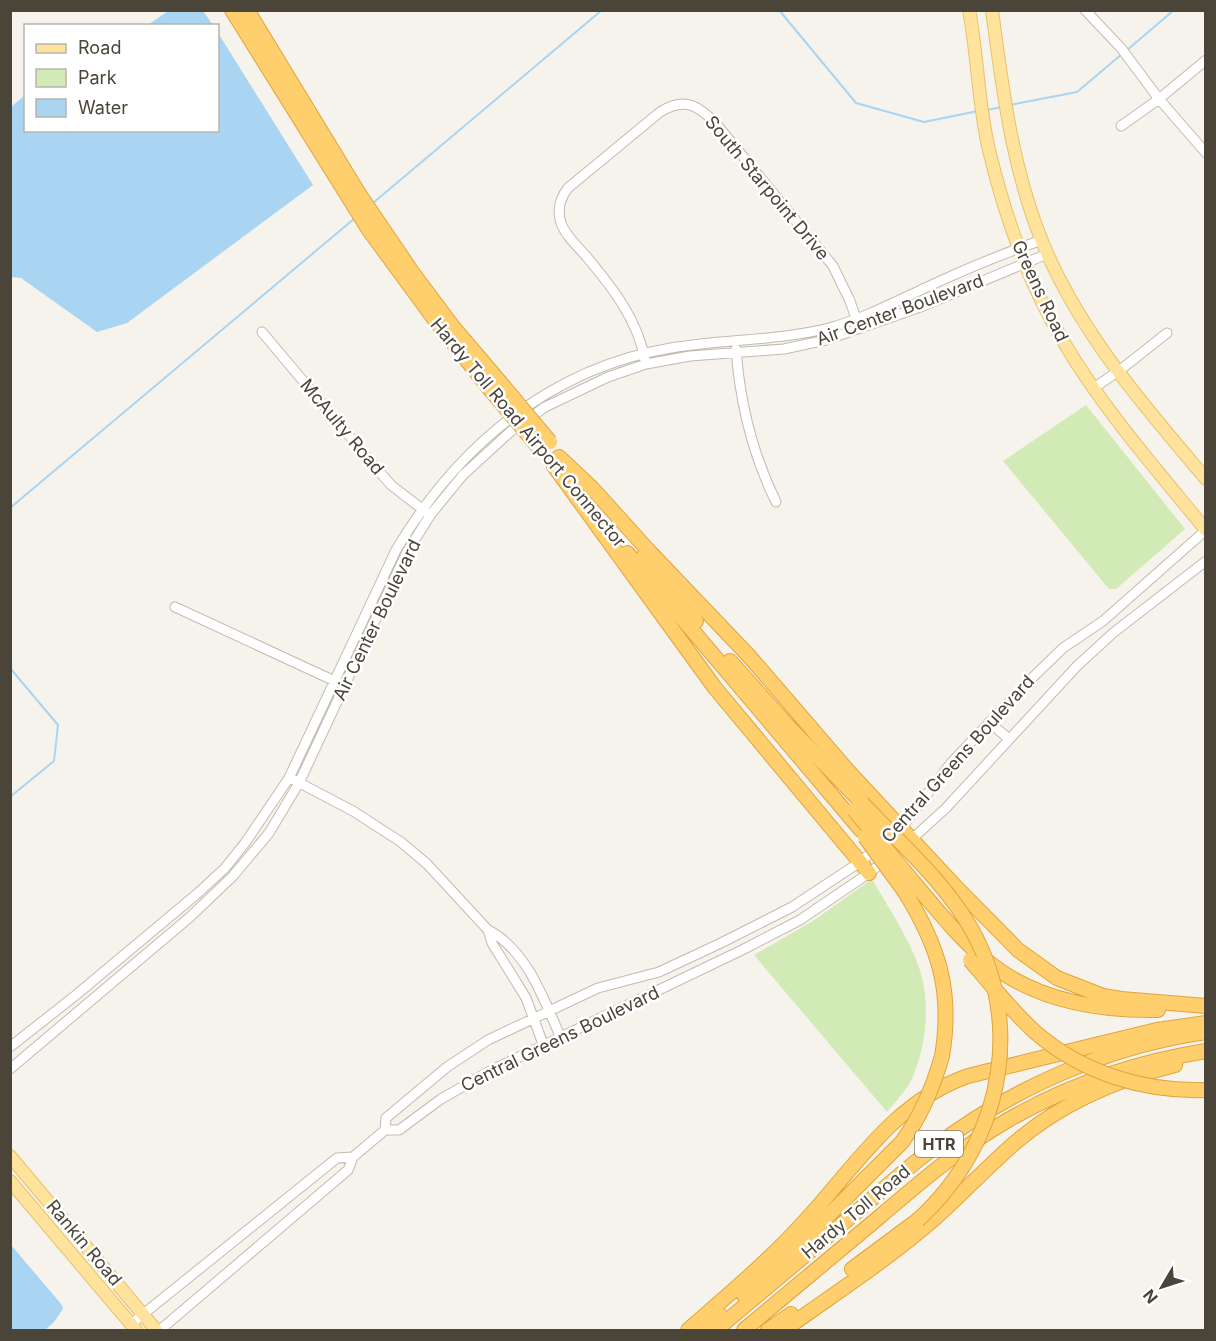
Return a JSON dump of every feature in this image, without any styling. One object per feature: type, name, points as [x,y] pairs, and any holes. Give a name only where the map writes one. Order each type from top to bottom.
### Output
[{"type":"highway","name":"Hardy Toll Road Airport Connector","points":[[232,10],[373,226],[453,327],[494,384],[557,461],[855,809]]},
{"type":"highway","name":"Hardy Toll Road Airport Connector","points":[[246,10],[354,197]]},
{"type":"highway","name":"Hardy Toll Road Airport Connector","points":[[557,461],[800,739],[855,809],[861,830],[910,888]]},
{"type":"highway","points":[[557,461],[592,488],[646,549],[749,656],[841,763],[901,828],[1031,961],[1056,978],[1103,996],[1206,1007]]},
{"type":"highway","points":[[557,461],[715,688],[869,873]]},
{"type":"highway","points":[[855,809],[910,888],[970,960],[1027,1024],[1047,1042],[1093,1069],[1133,1083],[1168,1089],[1206,1090]]},
{"type":"highway","points":[[768,1330],[918,1220],[945,1193],[960,1174],[984,1128],[996,1086],[1000,1060],[997,1000],[982,951],[959,910],[933,877],[855,809]]},
{"type":"highway","points":[[910,888],[971,947],[1000,970],[1030,987],[1063,1000],[1099,1008],[1136,1010],[1206,1007]]},
{"type":"highway","points":[[703,1330],[802,1242],[902,1142],[923,1109],[933,1087],[942,1056],[946,1025],[944,981],[937,954],[910,888]]},
{"type":"highway","points":[[688,1330],[772,1255],[805,1221],[883,1131],[918,1101],[968,1076],[1157,1030],[1206,1023]]},
{"type":"highway","name":"Hardy Toll Road","points":[[716,1330],[931,1149],[983,1113],[1019,1093],[1076,1067],[1123,1051],[1206,1032]]},
{"type":"highway","name":"Hardy Toll Road","points":[[744,1330],[941,1165],[1008,1120],[1101,1077],[1150,1062],[1206,1051]]},
{"type":"highway","points":[[784,1330],[904,1243],[1017,1141],[1057,1112],[1115,1084],[1170,1067],[1206,1059]]},
{"type":"main road","name":"Greens Road","points":[[969,10],[989,150],[1024,263],[1062,341],[1115,419],[1206,530]]},
{"type":"main road","name":"Greens Road","points":[[992,10],[1004,100],[1017,164],[1047,254],[1077,311],[1117,372],[1206,479]]},
{"type":"main road","name":"Rankin Road","points":[[10,1156],[158,1330]]},
{"type":"main road","name":"Rankin Road","points":[[10,1181],[134,1327]]},
{"type":"street","points":[[1085,10],[1121,48],[1159,99],[1206,153]]},
{"type":"street","points":[[1121,126],[1159,99],[1206,60]]},
{"type":"street","name":"South Starpoint Drive","points":[[644,354],[627,311],[606,280],[566,231],[560,217],[561,200],[568,188],[614,150],[667,108],[681,104],[690,104],[703,111],[718,126],[833,266],[860,329]]},
{"type":"street","name":"Air Center Boulevard","points":[[10,1047],[158,927],[225,868],[260,823],[289,778],[396,550],[422,509],[469,453],[503,424],[549,393],[584,375],[644,354],[686,346],[807,333],[856,319],[995,257],[1042,240]]},
{"type":"street","name":"Air Center Boulevard","points":[[10,1069],[190,917],[233,876],[269,832],[299,783],[407,552],[431,514],[463,475],[510,432],[545,407],[568,395],[608,377],[646,364],[690,356],[784,349],[826,340],[922,306],[1047,254]]},
{"type":"street","name":"McAulty Road","points":[[262,332],[391,485],[431,514]]},
{"type":"street","points":[[1094,388],[1167,333]]},
{"type":"street","points":[[735,341],[741,394],[750,437],[767,484],[776,501]]},
{"type":"street","points":[[644,354],[646,364]]},
{"type":"street","points":[[503,424],[510,432]]},
{"type":"street","name":"Central Greens Boulevard","points":[[385,1130],[386,1118],[447,1066],[488,1040],[598,988],[669,968],[792,907],[860,862],[901,828],[951,763],[1063,648],[1103,621],[1206,530]]},
{"type":"street","name":"Central Greens Boulevard","points":[[158,1330],[348,1170],[353,1157],[385,1130],[399,1130],[460,1088],[543,1044],[710,966],[800,920],[869,873],[946,808],[1077,666],[1113,633],[1206,561]]},
{"type":"street","points":[[371,603],[382,607]]},
{"type":"street","points":[[175,608],[346,686]]},
{"type":"street","points":[[1103,621],[1113,633]]},
{"type":"street","points":[[989,722],[1009,739]]},
{"type":"street","points":[[289,778],[353,811],[401,842],[427,864],[488,930],[501,936],[522,961],[560,1036]]},
{"type":"street","points":[[225,868],[233,876]]},
{"type":"street","points":[[792,907],[800,920]]},
{"type":"street","points":[[158,927],[166,936]]},
{"type":"street","points":[[488,930],[492,942],[526,998],[543,1044]]},
{"type":"street","points":[[61,1007],[70,1018]]},
{"type":"street","name":"Central Greens Boulevard","points":[[134,1327],[143,1314],[337,1158],[353,1157]]},
{"type":"street","points":[[226,1247],[239,1262]]},
{"type":"green space","points":[[1086,405],[1185,529],[1116,589],[1109,589],[1003,461]]},
{"type":"green space","points":[[872,879],[900,926],[917,962],[924,986],[926,1011],[924,1037],[914,1074],[902,1094],[887,1112],[754,955],[813,921]]},
{"type":"water","points":[[168,11],[203,11],[212,24],[149,24]]},
{"type":"water","points":[[219,35],[313,185],[127,323],[97,332],[21,278],[11,277],[11,107],[24,96],[24,132],[219,132]]},
{"type":"water","points":[[11,1245],[62,1305],[63,1309],[45,1330],[11,1330]]},
{"type":"waterway","points":[[373,203],[602,10]]},
{"type":"waterway","points":[[779,10],[856,103],[924,122],[978,111]]},
{"type":"waterway","points":[[1126,51],[1174,10]]},
{"type":"waterway","points":[[1010,105],[1077,92],[1122,54]]},
{"type":"waterway","points":[[987,110],[1002,107]]},
{"type":"waterway","points":[[10,508],[355,218]]},
{"type":"waterway","points":[[10,668],[58,725],[54,761],[10,797]]}]
